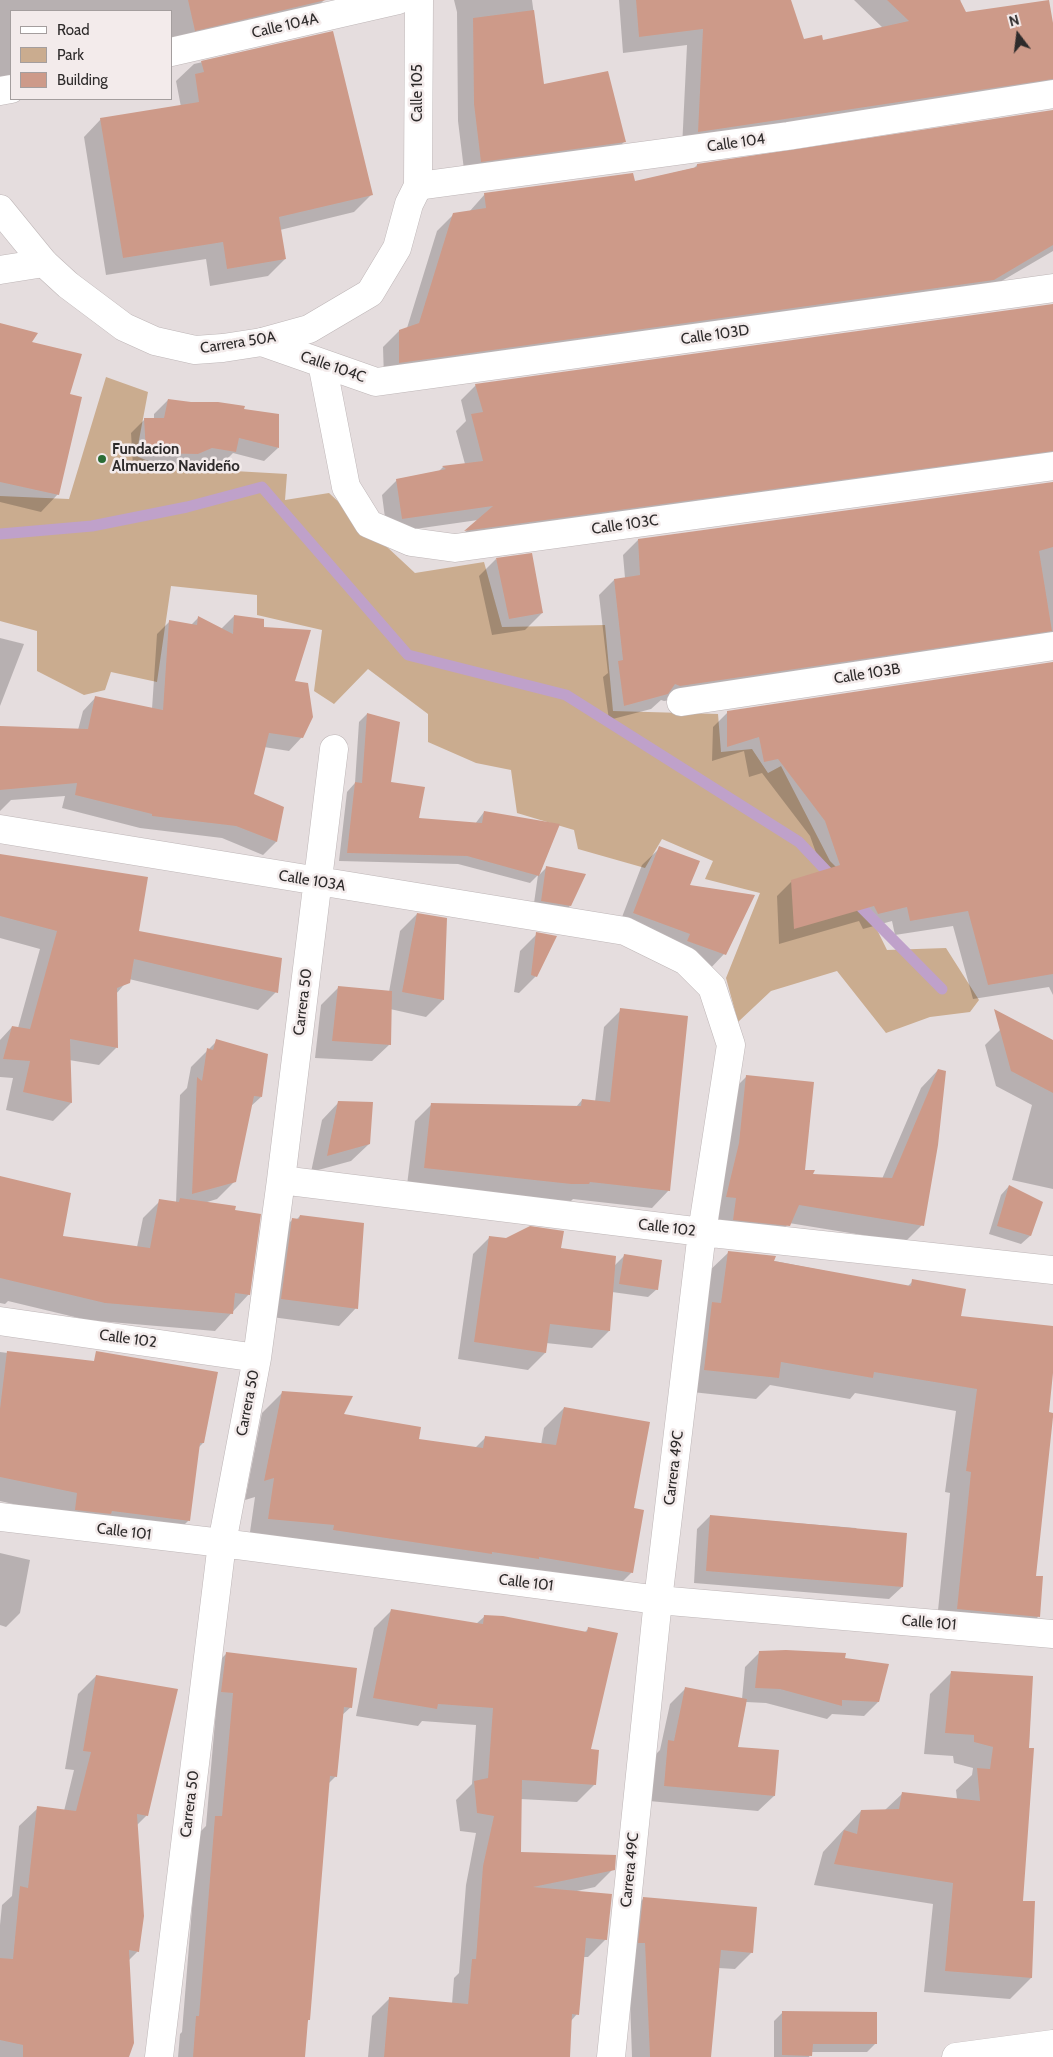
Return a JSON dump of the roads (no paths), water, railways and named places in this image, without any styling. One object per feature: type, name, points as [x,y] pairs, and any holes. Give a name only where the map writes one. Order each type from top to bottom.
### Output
[{"type":"street","name":"Calle 104A","points":[[172,52],[398,0]]},
{"type":"street","name":"Calle 105","points":[[418,186],[419,0]]},
{"type":"street","name":"Calle 104","points":[[418,186],[788,136],[1053,94]]},
{"type":"street","name":"Carrera 50A","points":[[0,209],[44,263],[68,285],[124,327],[155,341],[195,350],[262,342],[309,329],[370,293],[396,248],[409,204],[418,186]]},
{"type":"street","points":[[0,270],[44,263]]},
{"type":"street","name":"Calle 103D","points":[[376,382],[1053,288]]},
{"type":"street","name":"Calle 104C","points":[[262,342],[376,382]]},
{"type":"street","name":"Calle 103C","points":[[322,363],[346,487],[369,524],[411,542],[446,547],[455,548],[1053,466]]},
{"type":"street","name":"Calle 103B","points":[[681,702],[1053,646]]},
{"type":"street","name":"Carrera 50","points":[[159,2057],[222,1543],[257,1358],[334,749]]},
{"type":"street","name":"Calle 103A","points":[[0,829],[625,931]]},
{"type":"street","name":"Carrera 49C","points":[[611,2057],[658,1600],[702,1232],[731,1045],[712,987],[686,961],[625,931]]},
{"type":"street","name":"Calle 102","points":[[281,1180],[702,1232],[1053,1270]]},
{"type":"street","name":"Calle 102","points":[[0,1321],[257,1358]]},
{"type":"street","name":"Calle 101","points":[[0,1518],[222,1543],[658,1600],[1053,1634]]},
{"type":"street","points":[[956,2057],[1053,2044]]},
{"type":"waterway","points":[[0,534],[92,526],[187,507],[262,487],[408,655],[566,695],[799,842],[835,880]]},
{"type":"waterway","points":[[853,899],[942,989]]},
{"type":"place","name":"Fundacion Almuerzo Navideño","points":[[102,459]]}]
